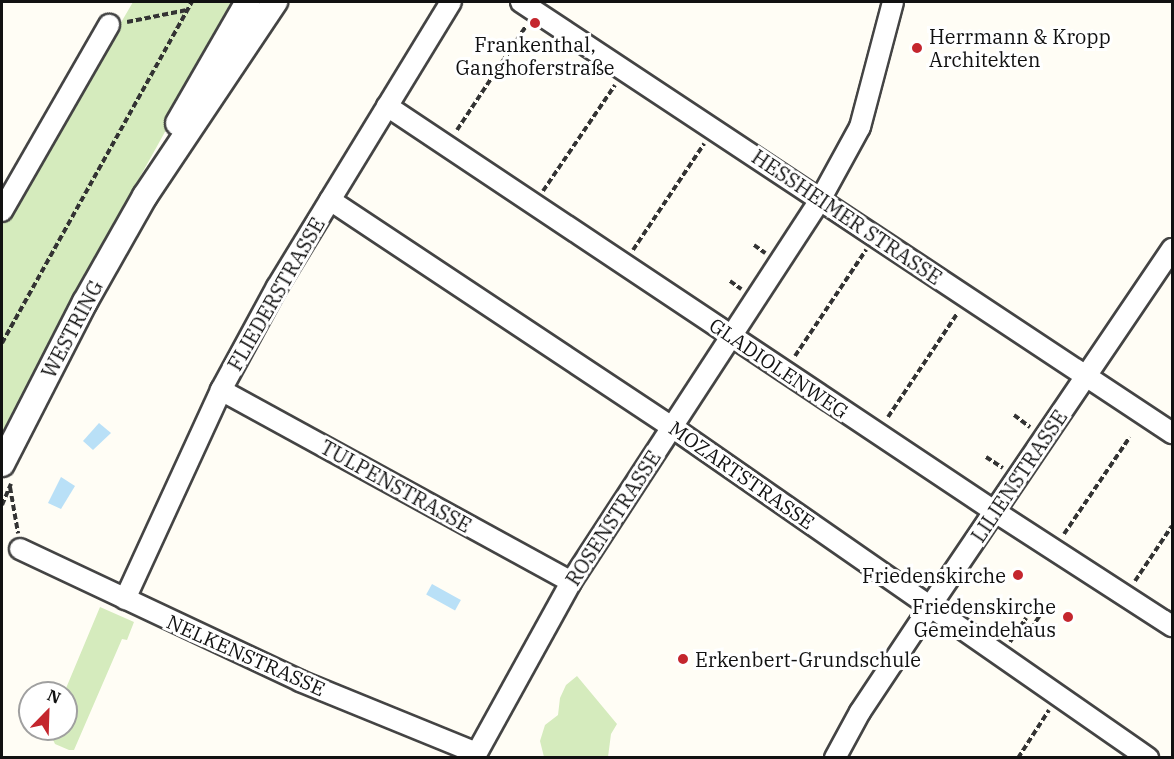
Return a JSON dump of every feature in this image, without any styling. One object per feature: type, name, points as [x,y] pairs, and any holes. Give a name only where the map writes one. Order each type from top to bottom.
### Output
[{"type":"street","name":"WESTRING","points":[[145,196],[175,128],[248,2]]},
{"type":"street","name":"WESTRING","points":[[2,464],[85,302],[145,196],[275,2]]},
{"type":"street","name":"FLIEDERSTRASSE","points":[[125,599],[221,390],[277,287],[451,2]]},
{"type":"street","name":"ROSENSTRASSE","points":[[475,755],[571,582],[820,200],[860,127],[893,2]]},
{"type":"street","name":"HESSHEIMER STRASSE","points":[[528,6],[1173,433]]},
{"type":"street","points":[[2,211],[109,26]]},
{"type":"street","name":"GLADIOLENWEG","points":[[387,106],[994,511],[1173,626]]},
{"type":"street","name":"MOZARTSTRASSE","points":[[330,200],[672,427],[1060,694],[1148,758]]},
{"type":"street","name":"LILIENSTRASSE","points":[[835,758],[861,712],[931,605],[1173,249]]},
{"type":"street","name":"TULPENSTRASSE","points":[[221,390],[571,582]]},
{"type":"street","name":"NELKENSTRASSE","points":[[20,549],[300,681],[475,755]]},
{"type":"path","points":[[2,343],[192,2]]},
{"type":"path","points":[[446,145],[495,70],[528,6]]},
{"type":"path","points":[[109,26],[187,10]]},
{"type":"path","points":[[535,204],[558,166],[625,70]]},
{"type":"path","points":[[624,263],[714,129]]},
{"type":"path","points":[[665,189],[671,193]]},
{"type":"path","points":[[641,224],[647,228]]},
{"type":"path","points":[[784,372],[875,236]]},
{"type":"path","points":[[828,294],[834,298]]},
{"type":"path","points":[[877,433],[968,298]]},
{"type":"path","points":[[800,337],[806,340]]},
{"type":"path","points":[[920,357],[926,361]]},
{"type":"path","points":[[894,396],[900,400]]},
{"type":"path","points":[[1014,415],[1034,429]]},
{"type":"path","points":[[1053,549],[1100,476],[1130,436]]},
{"type":"path","points":[[986,457],[1005,470]]},
{"type":"path","points":[[10,486],[20,549]]},
{"type":"path","points":[[1125,596],[1171,528],[1165,526]]},
{"type":"path","points":[[1140,563],[1145,566]]},
{"type":"path","points":[[1023,623],[1031,629],[1040,615]]},
{"type":"path","points":[[1002,655],[1026,618]]},
{"type":"path","points":[[1018,758],[1060,694]]},
{"type":"green space","points":[[133,2],[240,2],[206,58],[75,294],[2,437],[2,226]]},
{"type":"green space","points":[[100,607],[134,622],[127,640],[122,639],[78,741],[78,681],[69,681]]},
{"type":"green space","points":[[577,676],[617,724],[611,734],[608,757],[544,757],[540,741],[545,725],[558,715],[560,698],[566,685]]},
{"type":"green space","points":[[54,741],[78,741],[74,750],[55,744]]},
{"type":"water","points":[[99,423],[111,433],[93,450],[83,441]]},
{"type":"water","points":[[61,477],[75,486],[61,509],[48,503]]},
{"type":"water","points":[[432,584],[461,600],[455,610],[426,594]]},
{"type":"place","name":"Frankenthal, Ganghoferstraße","points":[[535,23]]},
{"type":"place","name":"Herrmann & Kropp Architekten","points":[[917,48]]},
{"type":"place","name":"Friedenskirche","points":[[1018,575]]},
{"type":"place","name":"Friedenskirche Gemeindehaus","points":[[1068,617]]},
{"type":"place","name":"Erkenbert-Grundschule","points":[[683,659]]}]
